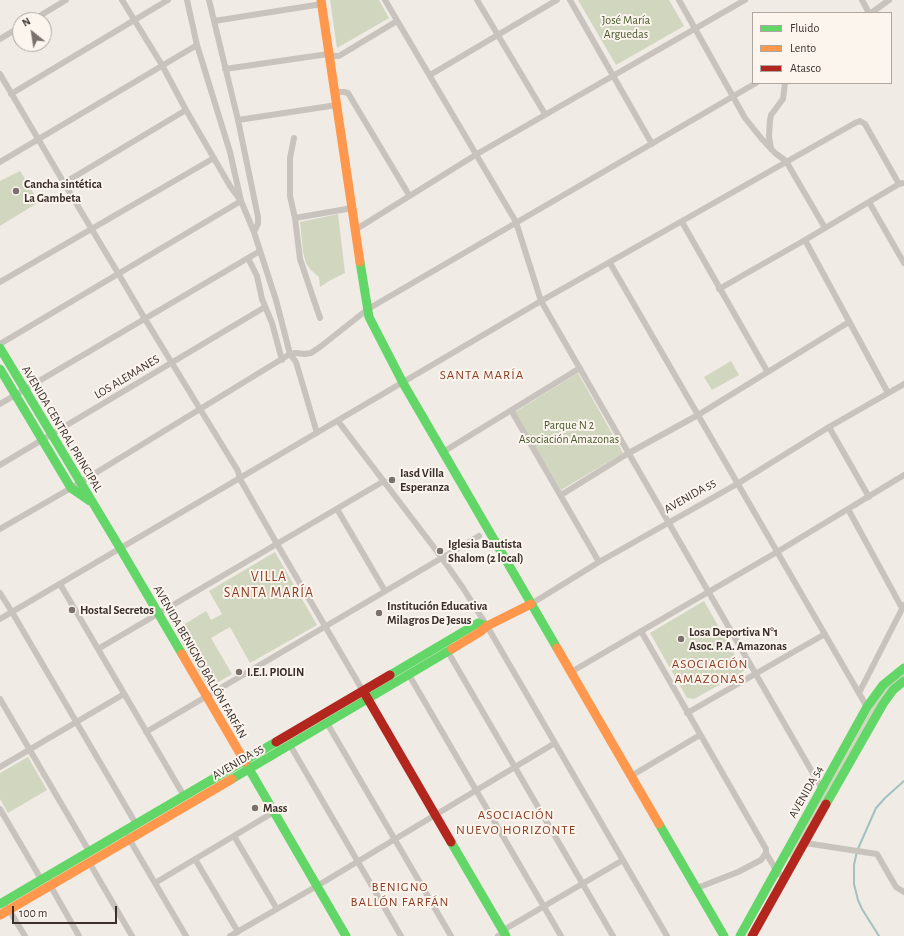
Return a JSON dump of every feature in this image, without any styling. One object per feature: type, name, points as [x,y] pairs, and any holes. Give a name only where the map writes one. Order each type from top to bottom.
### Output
[{"type":"street","points":[[46,12],[66,0]]},
{"type":"street","points":[[122,0],[162,66],[236,196],[241,201]]},
{"type":"street","points":[[11,94],[168,0]]},
{"type":"street","points":[[187,0],[197,44],[230,152],[241,201],[254,232],[276,300],[290,354],[296,362],[317,433]]},
{"type":"street","points":[[209,0],[238,120],[258,217],[258,224],[254,232]]},
{"type":"street","points":[[385,0],[516,222],[541,302],[822,789]]},
{"type":"street","points":[[477,0],[546,114]]},
{"type":"street","points":[[430,75],[497,34],[557,0]]},
{"type":"street","points":[[570,0],[652,144]]},
{"type":"street","points":[[678,0],[696,28],[745,118],[771,149],[786,161],[825,228]]},
{"type":"street","points":[[355,230],[477,154],[745,0]]},
{"type":"street","points":[[862,0],[869,12]]},
{"type":"street","points":[[871,12],[889,0]]},
{"type":"street","points":[[214,21],[321,2],[369,317],[403,383],[724,936]]},
{"type":"street","points":[[225,69],[328,54],[336,56],[342,55],[397,21]]},
{"type":"street","points":[[0,39],[12,32]]},
{"type":"street","points":[[0,162],[197,44]]},
{"type":"street","points":[[0,74],[144,319],[238,471],[240,479],[277,544],[368,699],[503,935],[508,928],[624,860]]},
{"type":"street","points":[[0,529],[71,488],[290,354],[311,353],[368,309],[754,84]]},
{"type":"street","points":[[771,149],[769,136],[771,115],[783,99],[785,84]]},
{"type":"street","points":[[335,92],[348,93],[409,196]]},
{"type":"street","points":[[238,120],[337,105]]},
{"type":"street","points":[[64,183],[186,110]]},
{"type":"street","points":[[0,619],[541,302],[786,161],[855,123],[860,121],[865,124],[902,183],[719,288]]},
{"type":"street","points":[[294,138],[290,158],[290,196],[295,218],[300,259],[320,318]]},
{"type":"street","points":[[0,282],[214,158]]},
{"type":"street","points":[[0,344],[241,201]]},
{"type":"street","points":[[869,202],[904,263]]},
{"type":"street","points":[[295,218],[352,208]]},
{"type":"street","points":[[682,222],[767,371]]},
{"type":"street","points":[[805,240],[888,393]]},
{"type":"street","points":[[0,404],[260,251]]},
{"type":"street","points":[[248,258],[257,276],[282,360]]},
{"type":"street","points":[[610,263],[867,707]]},
{"type":"street","name":"LOS ALEMANES","points":[[0,465],[265,307]]},
{"type":"street","points":[[561,495],[628,454],[698,415],[767,371],[849,322]]},
{"type":"street","name":"AVENIDA CENTRAL PRINCIPAL","points":[[0,348],[93,503]]},
{"type":"street","points":[[443,452],[580,368]]},
{"type":"street","name":"AVENIDA CENTRAL PRINCIPAL","points":[[0,369],[71,488],[93,503]]},
{"type":"street","name":"AVENIDA 55","points":[[0,915],[448,652],[482,631],[487,626],[531,604],[599,562],[737,484],[829,427],[904,384]]},
{"type":"street","points":[[511,410],[599,562]]},
{"type":"street","points":[[338,421],[442,558],[487,626],[667,936]]},
{"type":"street","points":[[829,427],[869,497]]},
{"type":"street","points":[[571,672],[778,552],[904,475]]},
{"type":"street","points":[[98,649],[384,481]]},
{"type":"street","name":"AVENIDA BENIGNO BALLÓN FARFÁN","points":[[93,503],[346,936]]},
{"type":"street","points":[[337,509],[385,591]]},
{"type":"street","points":[[848,509],[903,607],[859,693]]},
{"type":"street","points":[[146,732],[479,536]]},
{"type":"street","points":[[60,584],[184,796]]},
{"type":"street","points":[[0,593],[136,824]]},
{"type":"street","name":"AVENIDA 55","points":[[2,902],[478,623],[487,626]]},
{"type":"street","points":[[641,631],[766,849],[766,853],[776,870],[784,879]]},
{"type":"street","points":[[687,713],[825,634]]},
{"type":"street","points":[[448,652],[613,936]]},
{"type":"street","name":"AVENIDA 54","points":[[740,936],[867,707],[883,685],[904,668]]},
{"type":"street","points":[[409,675],[561,936]]},
{"type":"street","name":"AVENIDA 54","points":[[752,936],[883,704],[893,690],[904,681]]},
{"type":"street","points":[[0,767],[124,694]]},
{"type":"street","points":[[0,699],[89,851]]},
{"type":"street","points":[[327,723],[451,936]]},
{"type":"street","points":[[631,776],[700,736]]},
{"type":"street","points":[[230,936],[317,886],[555,743]]},
{"type":"street","points":[[290,745],[401,936]]},
{"type":"street","points":[[0,809],[41,879]]},
{"type":"street","points":[[155,883],[274,812]]},
{"type":"street","points":[[124,831],[186,936]]},
{"type":"street","points":[[234,836],[277,908]]},
{"type":"street","points":[[805,843],[876,854],[896,887],[904,892]]},
{"type":"street","points":[[697,888],[738,872],[761,860],[766,853]]},
{"type":"street","points":[[195,859],[238,932]]},
{"type":"street","points":[[89,862],[132,936]]},
{"type":"street","points":[[50,885],[79,936]]},
{"type":"street","points":[[2,902],[9,910],[24,936]]},
{"type":"green space","points":[[330,0],[379,0],[389,18],[337,48]]},
{"type":"green space","name":"José María Arguedas","points":[[578,0],[669,0],[684,26],[616,65]]},
{"type":"green space","name":"Cancha sintética La Gambeta","points":[[20,171],[39,202],[0,226],[0,181]]},
{"type":"green space","points":[[338,214],[345,273],[320,287],[319,277],[306,263],[303,252],[300,222]]},
{"type":"green space","points":[[731,361],[739,375],[712,390],[704,377]]},
{"type":"green space","name":"Parque N 2 Asociación Amazonas","points":[[578,373],[623,453],[561,490],[515,412]]},
{"type":"green space","points":[[275,552],[317,625],[250,663],[230,627],[211,638],[232,674],[208,688],[175,630],[206,611],[211,620],[222,614],[209,591]]},
{"type":"green space","points":[[704,601],[744,671],[694,699],[687,698],[650,633]]},
{"type":"green space","points":[[904,673],[904,677],[791,860],[789,856],[877,699],[885,688]]},
{"type":"green space","points":[[28,757],[47,790],[8,813],[0,799],[0,773]]},
{"type":"waterway","points":[[879,936],[858,900],[854,884],[854,865],[857,851],[876,808],[904,781]]},
{"type":"traffic: fast","points":[[360,262],[369,317],[403,383],[557,648]]},
{"type":"traffic: fast","points":[[0,348],[182,654]]},
{"type":"traffic: fast","points":[[0,369],[71,488],[90,501]]},
{"type":"traffic: fast","points":[[390,675],[478,623],[487,626]]},
{"type":"traffic: fast","points":[[232,779],[452,649]]},
{"type":"traffic: fast","points":[[740,936],[867,707],[883,685],[904,668]]},
{"type":"traffic: fast","points":[[826,804],[883,704],[893,690],[904,681]]},
{"type":"traffic: fast","points":[[0,904],[276,742]]},
{"type":"traffic: fast","points":[[245,762],[346,936]]},
{"type":"traffic: fast","points":[[659,824],[724,936]]},
{"type":"traffic: fast","points":[[451,842],[506,936]]},
{"type":"traffic: slow","points":[[321,0],[360,262]]},
{"type":"traffic: slow","points":[[452,649],[487,626],[531,604]]},
{"type":"traffic: slow","points":[[557,648],[659,824]]},
{"type":"traffic: slow","points":[[182,654],[245,762]]},
{"type":"traffic: slow","points":[[0,915],[232,779]]},
{"type":"traffic: jam","points":[[276,742],[390,675]]},
{"type":"traffic: jam","points":[[365,694],[451,842]]},
{"type":"traffic: jam","points":[[752,936],[826,804]]},
{"type":"place","name":"Cancha sintética La Gambeta","points":[[16,191]]},
{"type":"place","name":"Iasd Villa Esperanza","points":[[392,480]]},
{"type":"place","name":"Iglesia Bautista Shalom (2 local)","points":[[440,551]]},
{"type":"place","name":"Hostal Secretos","points":[[72,610]]},
{"type":"place","name":"Institución Educativa Milagros De Jesus","points":[[379,613]]},
{"type":"place","name":"Losa Deportiva N°1 Asoc. P. A. Amazonas","points":[[681,639]]},
{"type":"place","name":"I.E.I. PIOLIN","points":[[239,672]]},
{"type":"place","name":"Mass","points":[[255,808]]},
{"type":"district","name":"SANTA MARÍA","points":[[482,375]]},
{"type":"district","name":"VILLA SANTA MARÍA","points":[[269,586]]},
{"type":"district","name":"ASOCIACIÓN AMAZONAS","points":[[710,672]]},
{"type":"district","name":"ASOCIACIÓN NUEVO HORIZONTE","points":[[516,822]]},
{"type":"district","name":"BENIGNO BALLÓN FARFÁN","points":[[400,894]]}]
